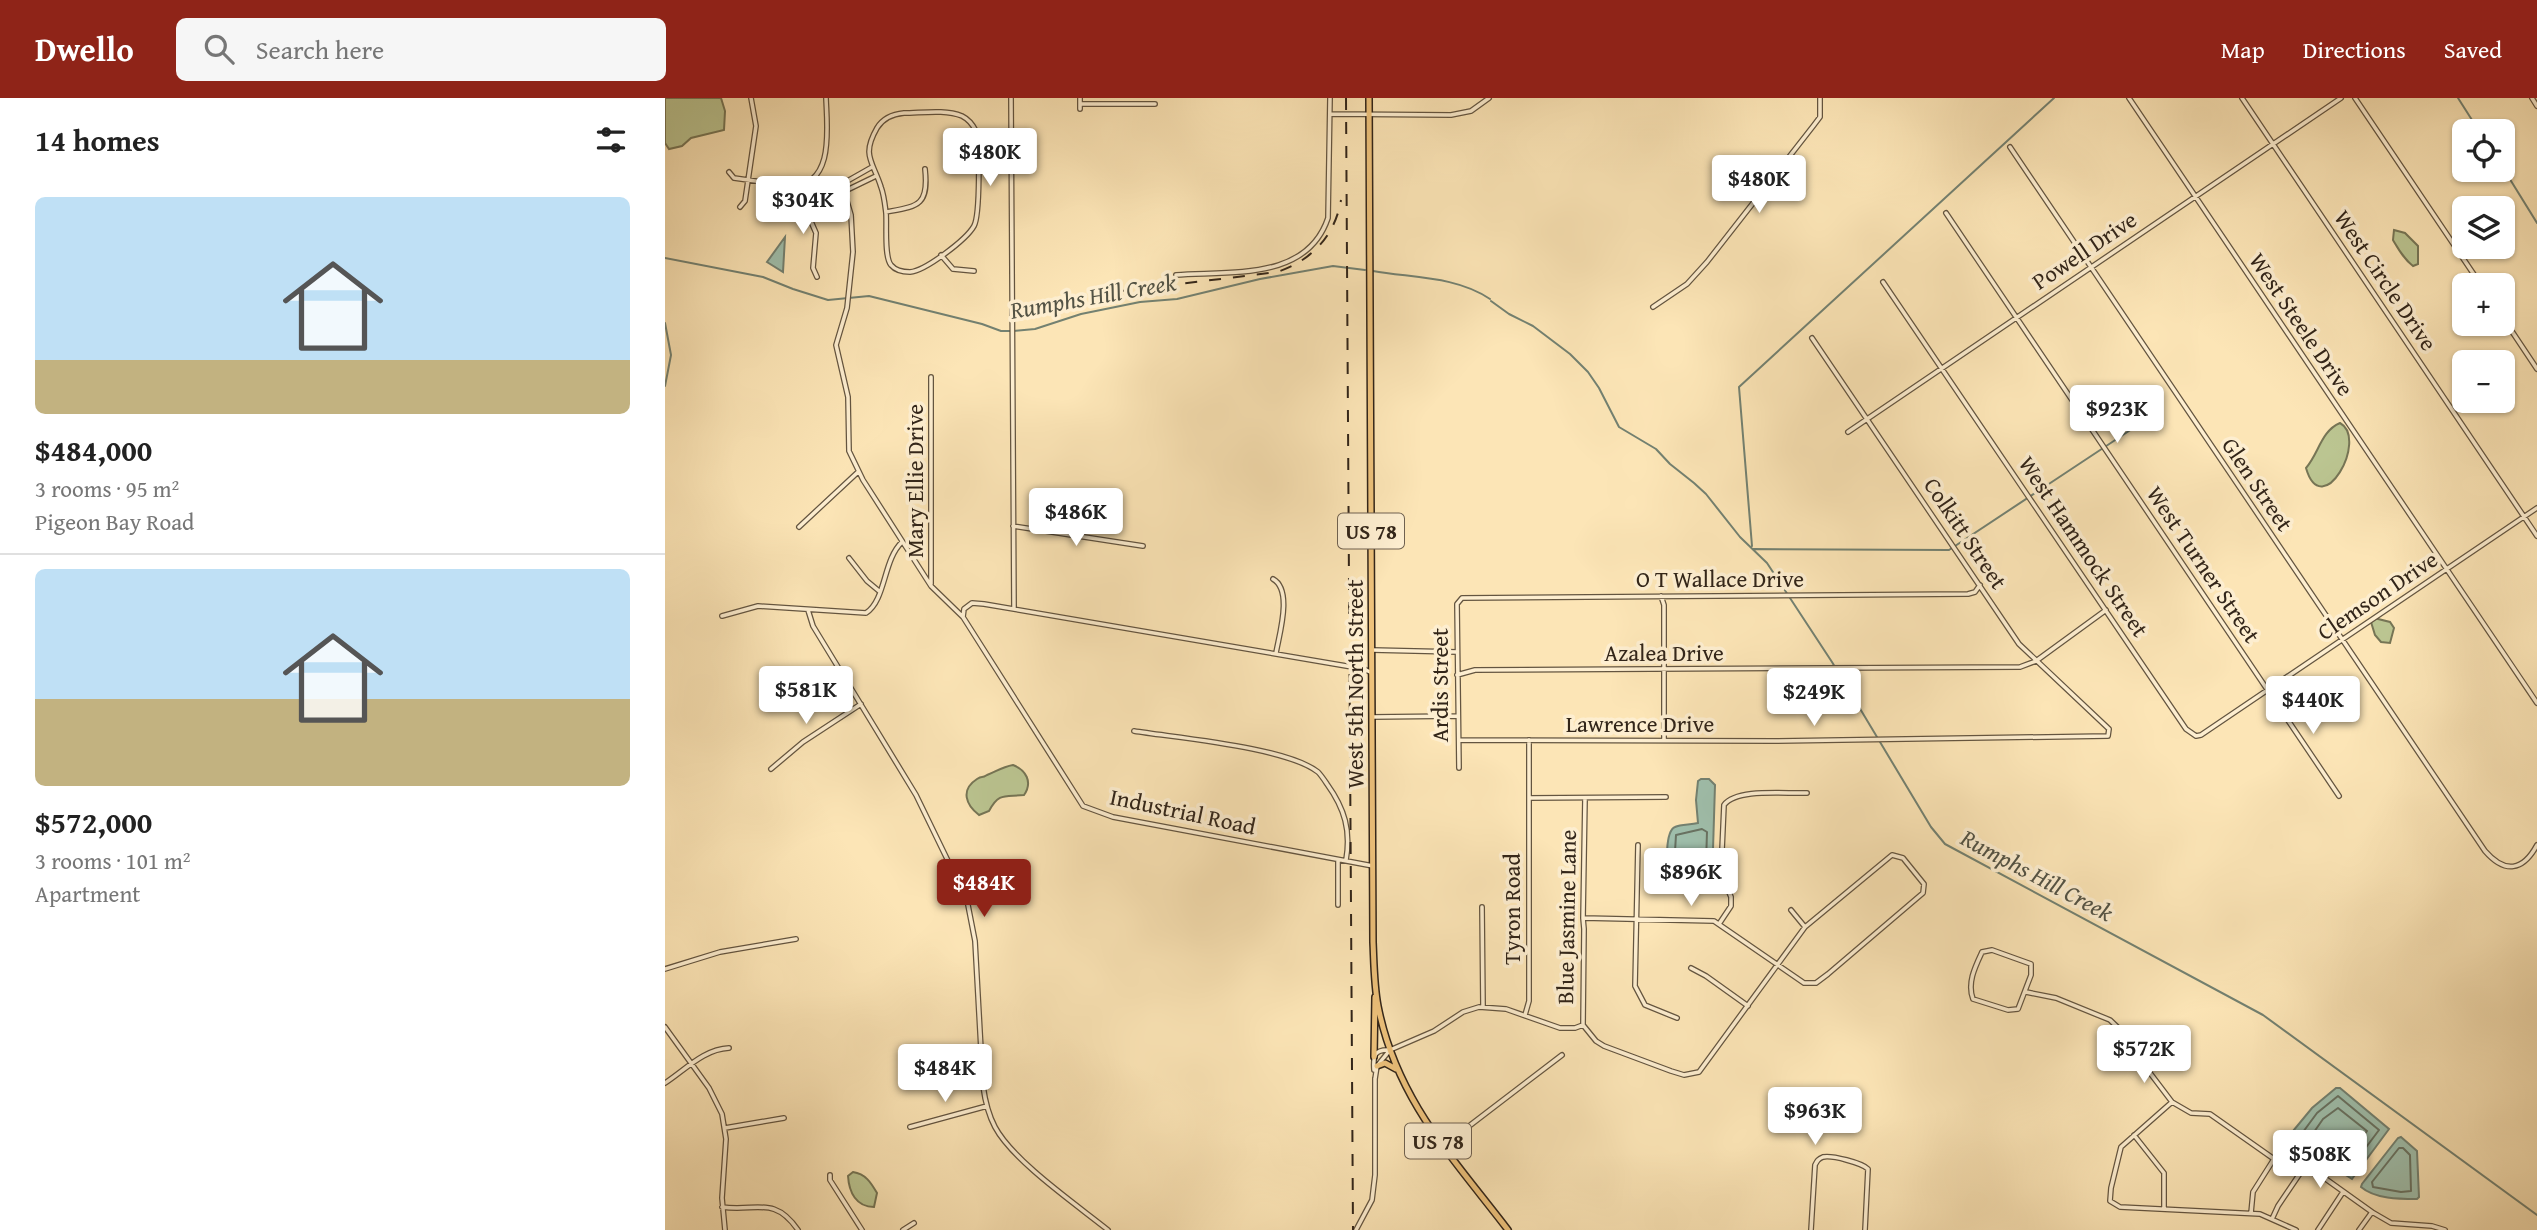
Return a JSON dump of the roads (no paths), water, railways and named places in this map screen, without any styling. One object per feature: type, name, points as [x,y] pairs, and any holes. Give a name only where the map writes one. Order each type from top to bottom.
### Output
[{"type":"main road","name":"West 5th North Street","points":[[1369,98],[1373,942],[1376,995],[1396,1069],[1415,1107],[1509,1230]]},
{"type":"main road","points":[[1374,1057],[1373,1003],[1376,995]]},
{"type":"main road","points":[[1377,1066],[1385,1063],[1396,1069]]},
{"type":"street","points":[[740,207],[745,201],[756,126],[751,98]]},
{"type":"street","points":[[729,172],[734,177],[791,186],[803,184],[817,174],[827,148],[826,98]]},
{"type":"street","points":[[1011,98],[1014,608]]},
{"type":"street","points":[[1080,98],[1080,107],[1155,104]]},
{"type":"street","points":[[1176,275],[1279,266],[1296,260],[1323,234],[1328,218],[1330,98]]},
{"type":"street","points":[[1330,114],[1451,115],[1471,111],[1489,98]]},
{"type":"street","points":[[1653,307],[1687,284],[1707,262],[1820,117],[1820,98]]},
{"type":"street","name":"West Steele Drive","points":[[2129,98],[2537,703]]},
{"type":"street","name":"West Circle Drive","points":[[2242,98],[2537,536]]},
{"type":"street","name":"Powell Drive","points":[[1848,432],[2341,98]]},
{"type":"street","points":[[2355,98],[2473,273]]},
{"type":"street","points":[[2532,98],[2537,106]]},
{"type":"street","points":[[894,114],[960,115],[970,121],[978,141],[977,218],[967,233],[919,271],[900,271],[890,265],[887,257],[886,212],[881,187],[872,167],[868,149],[871,139],[881,122],[894,114]]},
{"type":"street","name":"Glen Street","points":[[2010,147],[2478,841],[2497,863],[2510,867],[2527,860],[2537,845]]},
{"type":"street","points":[[872,167],[843,182],[843,192],[876,176]]},
{"type":"street","points":[[886,212],[921,202],[927,188],[925,169]]},
{"type":"street","points":[[803,184],[806,210],[815,233],[813,268],[817,277]]},
{"type":"street","name":"Industrial Road","points":[[843,192],[851,215],[853,252],[847,308],[836,345],[848,397],[849,451],[858,472],[931,586],[963,617],[1083,806],[1113,817],[1373,866]]},
{"type":"street","name":"West Turner Street","points":[[1946,213],[2339,796]]},
{"type":"street","points":[[941,255],[953,269],[974,271]]},
{"type":"street","name":"West Hammock Street","points":[[1884,282],[2186,729],[2196,736],[2201,735]]},
{"type":"street","points":[[2515,336],[2537,369]]},
{"type":"street","name":"Colkitt Street","points":[[1812,338],[1868,417],[2019,644],[2110,732]]},
{"type":"street","name":"Mary Ellie Drive","points":[[931,377],[931,586]]},
{"type":"street","points":[[799,527],[858,472]]},
{"type":"street","name":"Clemson Drive","points":[[2201,735],[2537,508]]},
{"type":"street","points":[[1013,526],[1143,546]]},
{"type":"street","points":[[722,617],[758,606],[866,613],[873,607],[892,555],[902,542]]},
{"type":"street","points":[[849,558],[879,592]]},
{"type":"street","points":[[1273,579],[1281,586],[1284,610],[1276,653]]},
{"type":"street","name":"O T Wallace Drive","points":[[1458,602],[1471,596],[1968,594],[1975,592],[1980,585]]},
{"type":"street","points":[[1661,596],[1664,606],[1664,741]]},
{"type":"street","name":"Ardis Street","points":[[1458,602],[1458,768]]},
{"type":"street","points":[[963,617],[964,609],[972,603],[1014,608],[1276,653],[1364,669],[1372,673]]},
{"type":"street","points":[[808,610],[813,626],[916,795],[967,900],[975,941],[986,1105],[997,1131],[1011,1149],[1108,1230]]},
{"type":"street","name":"Azalea Drive","points":[[1457,675],[1475,670],[2014,667],[2036,662],[2106,610]]},
{"type":"street","points":[[1372,650],[1457,652]]},
{"type":"street","points":[[771,769],[803,742],[861,704]]},
{"type":"street","points":[[1372,716],[1458,716]]},
{"type":"street","points":[[1134,731],[1288,757],[1318,772],[1346,817],[1349,840],[1346,860]]},
{"type":"street","name":"Lawrence Drive","points":[[1459,740],[2106,738],[2110,732]]},
{"type":"street","name":"Tyron Road","points":[[1525,1015],[1529,1001],[1529,740]]},
{"type":"street","points":[[1719,924],[1731,906],[1731,897],[1721,873],[1724,805],[1729,798],[1742,794],[1807,793]]},
{"type":"street","points":[[1529,800],[1666,797]]},
{"type":"street","name":"Blue Jasmine Lane","points":[[1585,799],[1583,1025],[1596,1041],[1671,1071],[1693,1076],[1703,1067],[1748,1006],[1777,965],[1805,927],[1892,855],[1903,858],[1924,884],[1923,893],[1817,983],[1804,983],[1777,965]]},
{"type":"street","points":[[1637,845],[1637,992],[1645,1005],[1677,1018]]},
{"type":"street","points":[[1338,860],[1338,905]]},
{"type":"street","points":[[1482,907],[1483,1006]]},
{"type":"street","points":[[1791,910],[1805,927]]},
{"type":"street","points":[[1583,918],[1710,920],[1777,965]]},
{"type":"street","points":[[665,969],[720,951],[796,939]]},
{"type":"street","points":[[1992,950],[2031,964],[2027,992],[2018,1009],[2008,1010],[1973,999],[1970,990],[1974,970],[1982,952],[1992,950]]},
{"type":"street","points":[[1691,968],[1748,1006]]},
{"type":"street","points":[[2027,992],[2056,998],[2110,1020],[2131,1040],[2147,1069],[2172,1102],[2191,1113],[2210,1114],[2274,1159],[2323,1177],[2391,1223],[2433,1226],[2445,1230]]},
{"type":"street","points":[[1356,1230],[1370,1205],[1373,1191],[1376,1158],[1374,1057],[1379,1050],[1390,1050],[1434,1031],[1463,1012],[1483,1006],[1506,1009],[1560,1028],[1583,1025]]},
{"type":"street","points":[[665,1027],[714,1097],[725,1128],[722,1207],[725,1230]]},
{"type":"street","points":[[665,1083],[712,1051],[729,1048]]},
{"type":"street","points":[[1375,1079],[1377,1066],[1390,1050]]},
{"type":"street","points":[[1443,1146],[1562,1055]]},
{"type":"street","points":[[2172,1102],[2121,1147],[2111,1188],[2111,1201],[2120,1207],[2260,1214],[2296,1230]]},
{"type":"street","points":[[911,1127],[986,1105]]},
{"type":"street","points":[[725,1128],[784,1118]]},
{"type":"street","points":[[2134,1135],[2164,1172],[2164,1208]]},
{"type":"street","points":[[1811,1230],[1815,1166],[1825,1157],[1861,1163],[1868,1169],[1865,1230]]},
{"type":"street","points":[[2251,1213],[2253,1192],[2274,1159]]},
{"type":"street","points":[[2272,1219],[2303,1169]]},
{"type":"street","points":[[830,1175],[830,1180],[862,1230]]},
{"type":"street","points":[[2318,1230],[2343,1192]]},
{"type":"street","points":[[722,1207],[771,1207],[783,1212],[798,1230]]},
{"type":"street","points":[[2359,1230],[2372,1212]]},
{"type":"street","points":[[902,1230],[914,1223]]},
{"type":"water","points":[[785,237],[783,272],[767,262]]},
{"type":"water","points":[[1709,779],[1715,785],[1712,882],[1673,879],[1669,876],[1667,865],[1669,835],[1675,827],[1698,823],[1696,800],[1698,781]]},
{"type":"water","points":[[2336,1088],[2340,1088],[2389,1129],[2352,1179],[2311,1153],[2293,1131],[2312,1108]]},
{"type":"water","points":[[2401,1137],[2417,1151],[2419,1197],[2387,1198],[2361,1187],[2398,1138]]},
{"type":"waterway","points":[[1752,546],[1739,387],[2054,98]]},
{"type":"waterway","points":[[2458,98],[2471,119]]},
{"type":"waterway","points":[[2512,182],[2537,223]]},
{"type":"waterway","name":"Rumphs Hill Creek","points":[[665,258],[763,277],[828,300],[869,296],[1001,331],[1035,329],[1081,314],[1140,302],[1177,299],[1260,279],[1333,266],[1365,270]]},
{"type":"waterway","name":"Rumphs Hill Creek","points":[[1373,271],[1448,282],[1477,291],[1490,299]]},
{"type":"waterway","name":"Rumphs Hill Creek","points":[[1491,301],[1533,326],[1570,354],[1599,388],[1619,427],[1656,449],[1706,494],[1740,537],[1767,563],[1877,737]]},
{"type":"waterway","points":[[665,323],[671,355],[665,386]]},
{"type":"waterway","points":[[1753,549],[1949,550],[2150,417]]},
{"type":"waterway","name":"Rumphs Hill Creek","points":[[1880,742],[1931,827],[1945,844],[2263,1015],[2537,1215]]},
{"type":"railway","points":[[1346,98],[1353,1230]]},
{"type":"railway","points":[[1090,295],[1277,272],[1311,254],[1327,236],[1341,200]]}]
